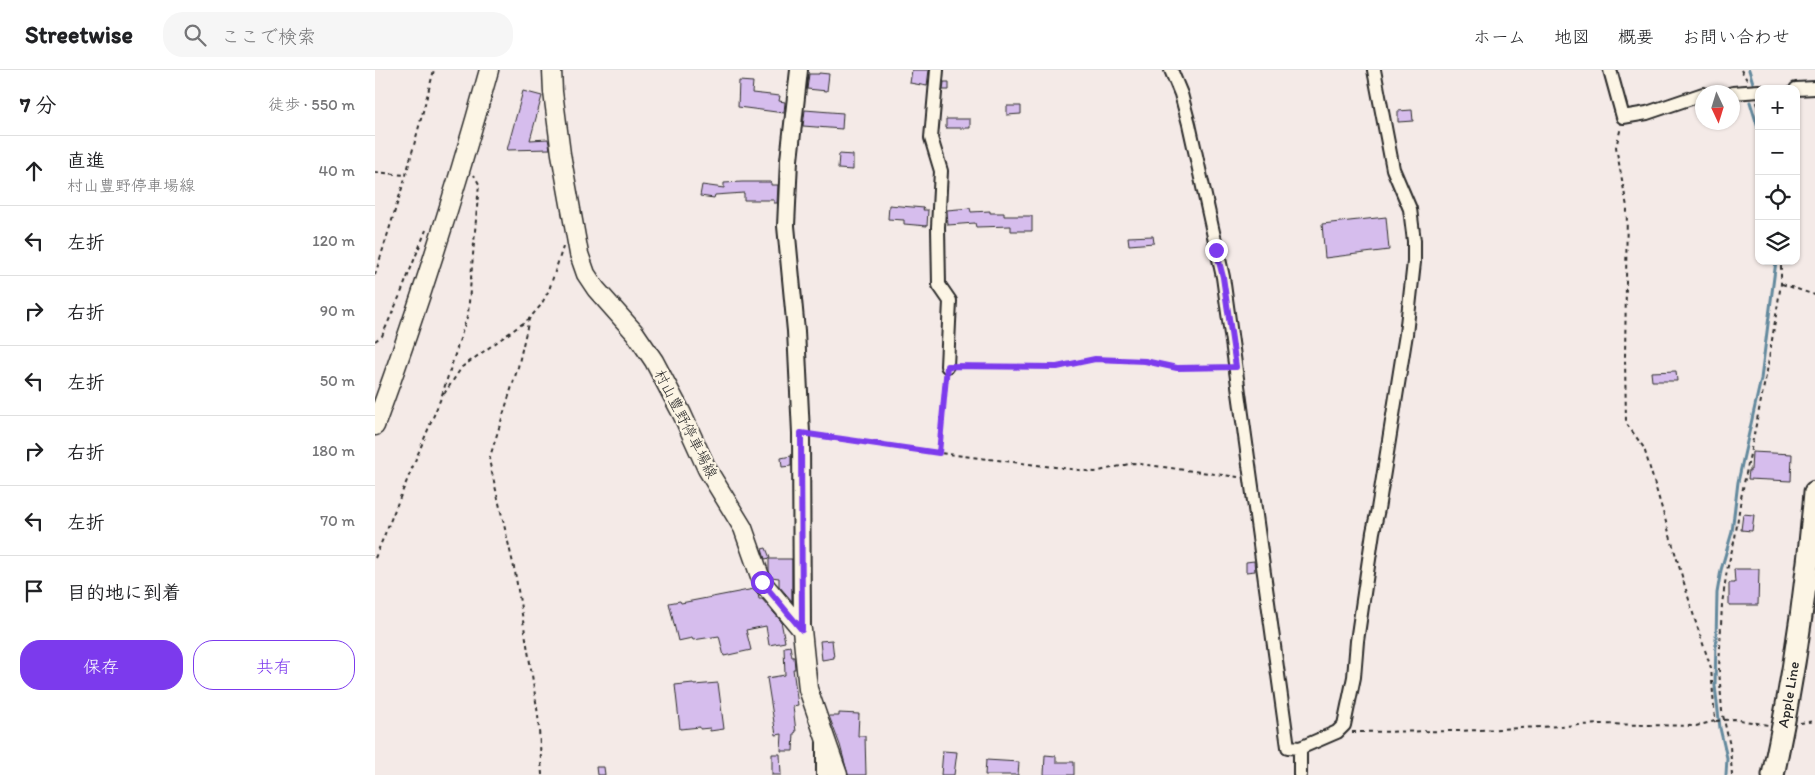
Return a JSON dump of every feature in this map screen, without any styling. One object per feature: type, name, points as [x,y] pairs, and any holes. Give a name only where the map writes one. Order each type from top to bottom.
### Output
[{"type":"highway","name":"Apple Line","points":[[1773,775],[1783,725],[1811,542],[1815,492]]},
{"type":"main road","points":[[375,426],[405,345],[461,172],[489,70]]},
{"type":"main road","name":"村山豊野停車場線","points":[[552,70],[559,136],[579,254],[587,274],[596,289],[635,333],[654,361],[682,414],[707,469],[743,528],[762,582],[802,630]]},
{"type":"main road","points":[[802,630],[808,689],[838,775]]},
{"type":"street","points":[[799,70],[789,160],[786,226],[796,331],[801,433],[802,630]]},
{"type":"street","points":[[937,70],[931,138],[941,171],[938,226],[939,285],[950,301],[947,366]]},
{"type":"street","points":[[1171,70],[1185,109],[1223,277],[1288,747],[1300,748],[1337,732],[1344,725],[1354,677],[1357,641],[1373,532],[1407,326],[1414,241],[1411,209],[1393,168],[1374,70]]},
{"type":"street","points":[[1610,70],[1623,117],[1647,114],[1695,97]]},
{"type":"street","points":[[1800,89],[1815,88]]},
{"type":"street","points":[[1740,93],[1755,92]]},
{"type":"street","points":[[823,731],[823,775]]},
{"type":"street","points":[[1300,748],[1300,775]]},
{"type":"path","points":[[375,275],[406,175],[434,70]]},
{"type":"path","points":[[1623,117],[1617,147],[1627,207],[1626,423],[1644,448],[1711,668],[1715,721]]},
{"type":"path","points":[[375,172],[406,175]]},
{"type":"path","points":[[375,558],[441,398],[468,314],[479,184],[473,174],[461,172]]},
{"type":"path","points":[[375,341],[382,336],[390,319],[426,229]]},
{"type":"path","points":[[542,775],[538,715],[515,572],[489,460],[518,367],[529,319],[541,305],[549,290],[560,252],[566,242],[576,232]]},
{"type":"path","points":[[1732,775],[1730,746],[1724,720],[1719,669],[1723,604],[1727,570],[1735,538],[1741,498],[1767,371],[1781,284],[1781,265]]},
{"type":"path","points":[[1781,284],[1815,295]]},
{"type":"path","points":[[441,398],[462,367],[531,317]]},
{"type":"path","points":[[939,453],[947,366],[1057,367],[1095,359],[1145,361],[1177,368],[1236,367]]},
{"type":"path","points":[[801,433],[939,453],[1095,472],[1133,463],[1251,478]]},
{"type":"path","points":[[1337,732],[1459,730],[1601,724],[1696,726],[1734,719],[1767,725],[1783,725]]},
{"type":"building","points":[[912,70],[929,70],[927,86],[910,83]]},
{"type":"building","points":[[809,74],[829,74],[827,91],[807,89]]},
{"type":"building","points":[[739,81],[753,82],[752,93],[780,96],[779,101],[785,102],[784,113],[738,107]]},
{"type":"building","points":[[944,82],[949,82],[949,90],[943,90]]},
{"type":"building","points":[[523,91],[542,96],[530,140],[548,139],[550,149],[507,150]]},
{"type":"building","points":[[1007,106],[1021,106],[1021,114],[1007,115]]},
{"type":"building","points":[[805,110],[843,113],[842,129],[803,126]]},
{"type":"building","points":[[1412,110],[1413,121],[1398,122],[1398,111]]},
{"type":"building","points":[[946,119],[970,119],[970,128],[946,128]]},
{"type":"building","points":[[839,154],[853,155],[853,170],[838,169]]},
{"type":"building","points":[[771,182],[771,185],[778,185],[777,203],[774,203],[774,200],[744,200],[744,193],[715,195],[714,198],[700,196],[702,185],[724,188],[724,183]]},
{"type":"building","points":[[889,205],[928,210],[927,226],[904,224],[904,220],[888,219]]},
{"type":"building","points":[[970,208],[971,212],[990,211],[990,213],[1004,213],[1004,216],[1032,216],[1032,231],[1011,231],[1011,226],[976,227],[975,223],[948,225],[947,210]]},
{"type":"building","points":[[1386,217],[1389,250],[1325,258],[1322,224]]},
{"type":"building","points":[[1153,236],[1154,243],[1129,245],[1128,237]]},
{"type":"building","points":[[1676,371],[1677,381],[1652,381],[1651,372]]},
{"type":"building","points":[[1752,452],[1792,454],[1791,481],[1748,479],[1749,470],[1751,470]]},
{"type":"building","points":[[791,456],[791,466],[782,467],[781,458]]},
{"type":"building","points":[[1743,514],[1754,515],[1752,531],[1741,530]]},
{"type":"building","points":[[766,548],[770,558],[765,559],[762,549]]},
{"type":"building","points":[[769,559],[792,559],[792,601],[779,586],[779,578],[771,577]]},
{"type":"building","points":[[1254,561],[1255,571],[1246,572],[1246,562]]},
{"type":"building","points":[[1734,569],[1759,569],[1758,605],[1729,605],[1729,583],[1735,583]]},
{"type":"building","points":[[754,589],[759,599],[762,599],[781,621],[785,642],[769,645],[766,626],[746,630],[751,650],[724,656],[719,636],[678,641],[669,603],[680,601],[681,603]]},
{"type":"building","points":[[832,640],[834,658],[822,660],[820,641]]},
{"type":"building","points":[[790,646],[792,657],[794,657],[795,669],[793,669],[798,705],[793,706],[796,732],[794,733],[793,751],[781,751],[782,734],[776,735],[767,678],[785,675],[784,647]]},
{"type":"building","points":[[693,683],[694,685],[718,683],[724,729],[710,731],[710,728],[700,729],[700,727],[680,729],[675,685]]},
{"type":"building","points":[[839,713],[859,714],[858,736],[865,736],[866,775],[848,775],[840,745],[829,716],[839,716]]},
{"type":"building","points":[[943,751],[957,752],[954,775],[941,775]]},
{"type":"building","points":[[772,754],[780,754],[781,775],[772,775]]},
{"type":"building","points":[[1045,755],[1056,756],[1056,762],[1074,762],[1074,775],[1044,775]]},
{"type":"building","points":[[986,760],[1019,762],[1018,775],[985,775]]},
{"type":"building","points":[[596,767],[604,767],[605,775],[597,775]]},
{"type":"waterway","points":[[1749,70],[1753,83]]},
{"type":"waterway","points":[[1750,102],[1759,130]]},
{"type":"waterway","points":[[1726,775],[1727,758],[1720,728],[1715,686],[1717,593],[1721,570],[1732,532],[1738,482],[1761,379],[1775,265]]},
{"type":"route","points":[[762,582],[802,630],[801,433],[939,453],[947,366],[1057,367],[1095,359],[1145,361],[1177,368],[1236,367],[1223,277],[1216,250]]}]
